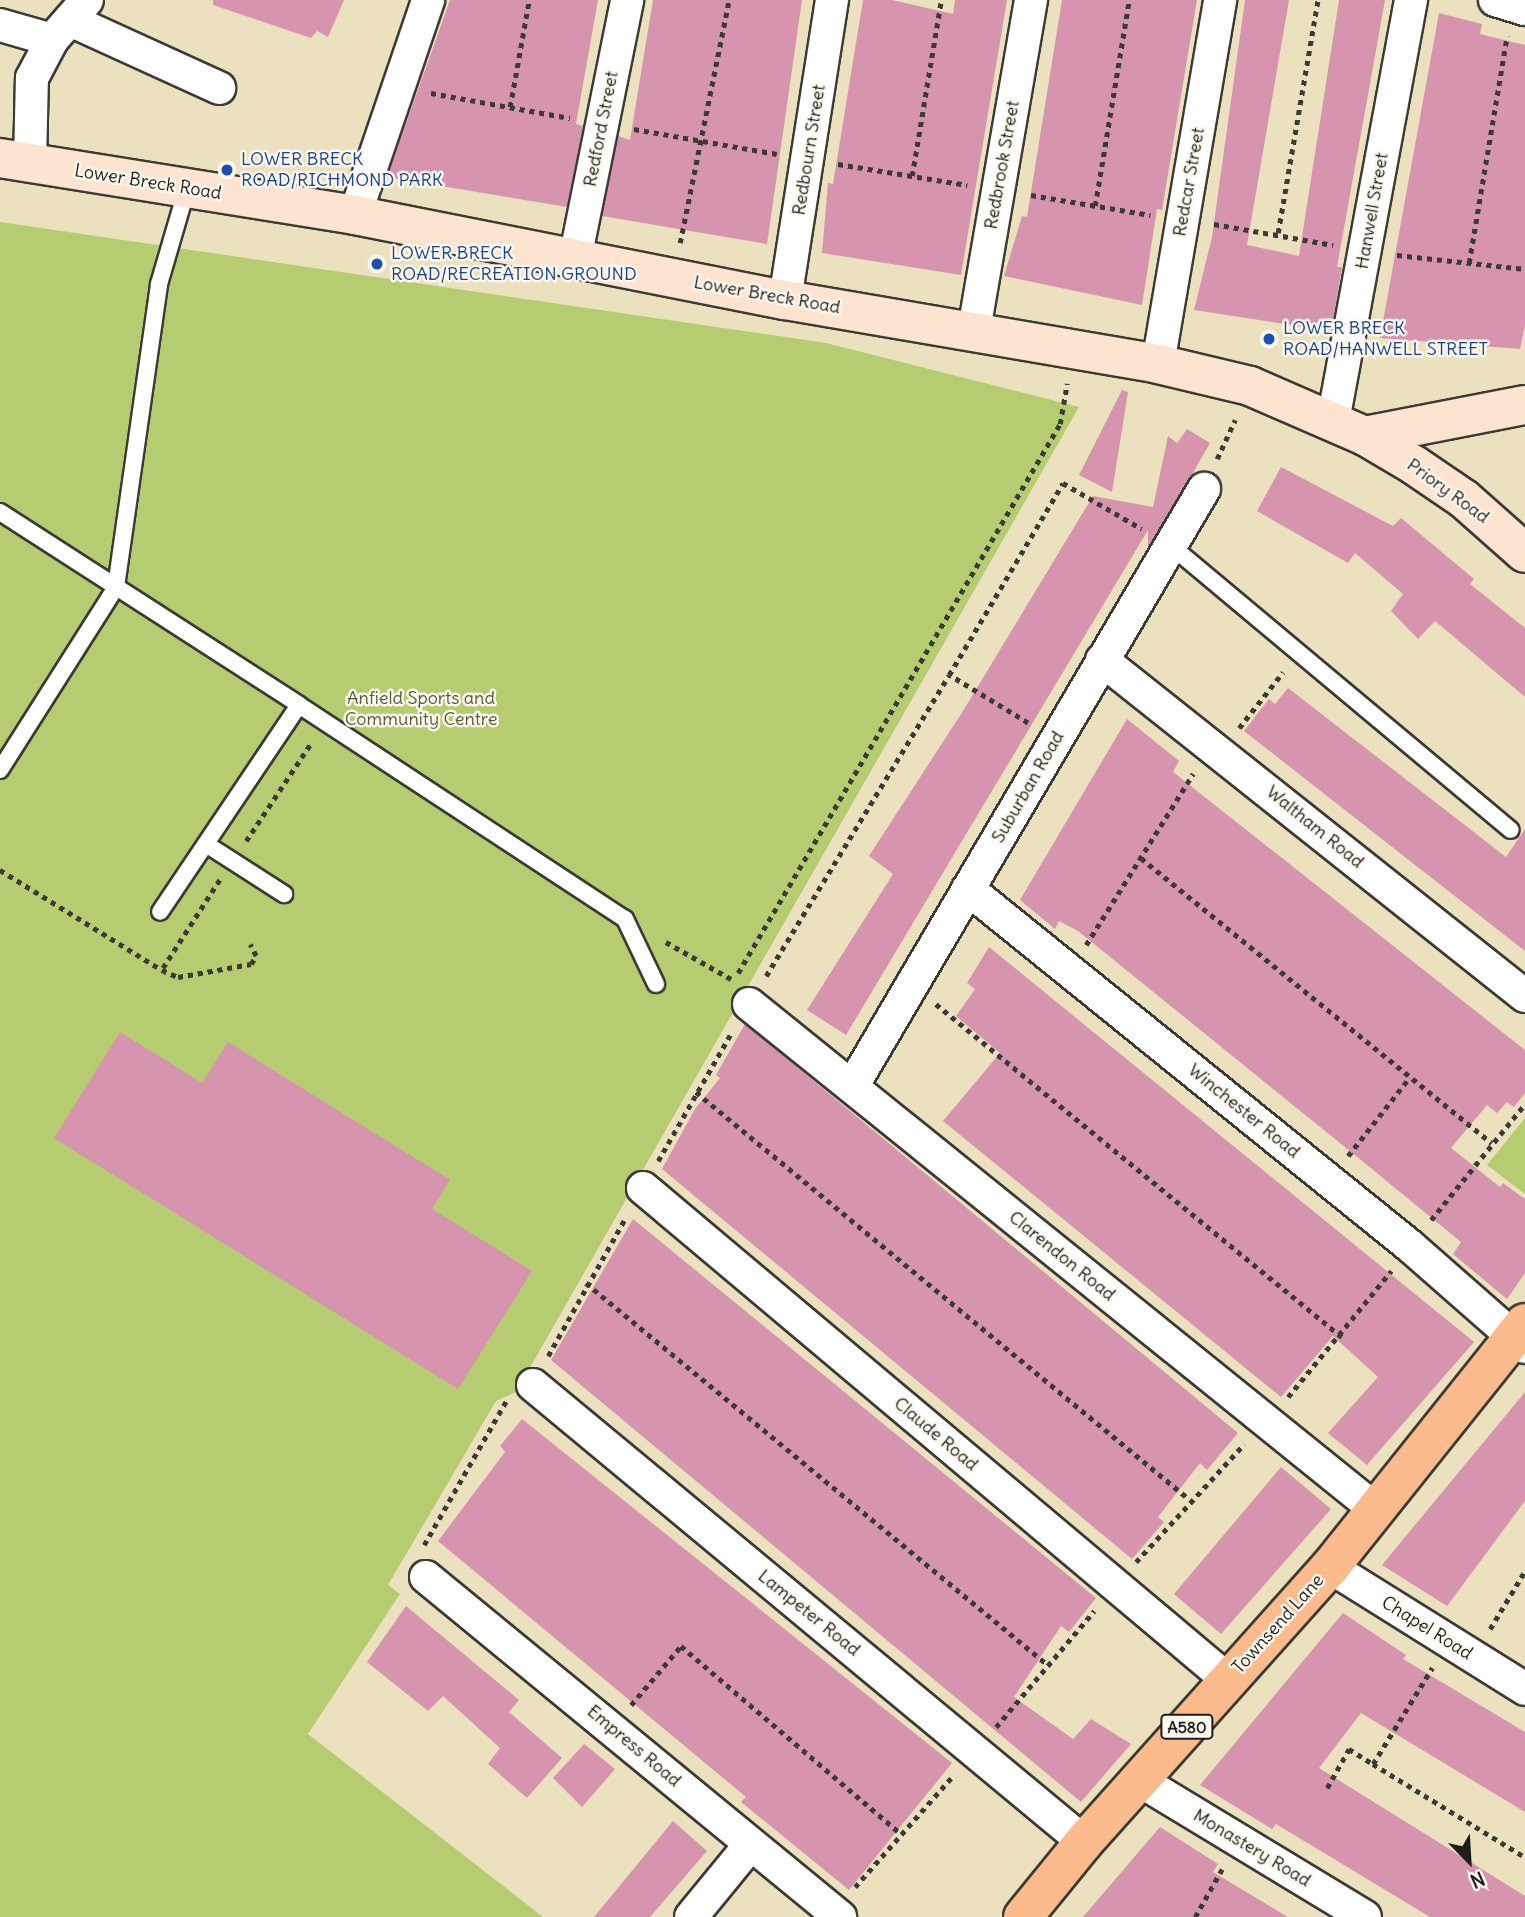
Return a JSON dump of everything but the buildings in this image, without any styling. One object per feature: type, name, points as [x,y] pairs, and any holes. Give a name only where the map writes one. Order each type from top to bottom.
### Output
[{"type":"main road","name":"Townsend Lane","points":[[1023,1917],[1084,1842],[1330,1567],[1375,1509],[1521,1336]]},
{"type":"street","points":[[355,215],[428,0]]},
{"type":"street","name":"Redford Street","points":[[575,258],[627,0]]},
{"type":"street","name":"Redbourn Street","points":[[785,300],[832,0]]},
{"type":"street","name":"Redbrook Street","points":[[974,330],[1031,0]]},
{"type":"street","name":"Redcar Street","points":[[1158,364],[1220,0]]},
{"type":"street","name":"Hanwell Street","points":[[1349,428],[1365,251],[1411,0]]},
{"type":"street","points":[[15,161],[32,78],[70,20]]},
{"type":"street","points":[[0,25],[70,20],[219,88]]},
{"type":"street","name":"Lower Breck Road","points":[[15,161],[355,215],[785,300],[974,330],[1158,364],[1250,386],[1349,428]]},
{"type":"street","points":[[1349,428],[1525,405]]},
{"type":"street","name":"Priory Road","points":[[1349,428],[1464,499],[1525,553]]},
{"type":"street","name":"Suburban Road","points":[[853,1085],[1204,489]]},
{"type":"street","name":"Waltham Road","points":[[1102,660],[1217,747],[1525,996]]},
{"type":"street","name":"Winchester Road","points":[[968,889],[1521,1336]]},
{"type":"street","name":"Clarendon Road","points":[[750,1004],[853,1085],[1265,1423],[1375,1509]]},
{"type":"street","name":"Claude Road","points":[[643,1188],[1228,1680]]},
{"type":"street","name":"Lampeter Road","points":[[533,1385],[1084,1842]]},
{"type":"street","name":"Chapel Road","points":[[1330,1567],[1525,1689]]},
{"type":"street","name":"Empress Road","points":[[426,1577],[837,1914]]},
{"type":"street","name":"Monastery Road","points":[[1139,1780],[1364,1917]]},
{"type":"street","points":[[691,1917],[750,1845]]},
{"type":"lane","points":[[0,770],[116,587],[159,284],[187,188]]},
{"type":"lane","points":[[0,512],[625,919],[656,984]]},
{"type":"lane","points":[[1170,545],[1511,830]]},
{"type":"lane","points":[[160,912],[299,705]]},
{"type":"lane","points":[[206,844],[284,894]]},
{"type":"path","points":[[510,107],[529,0]]},
{"type":"path","points":[[673,278],[729,0]]},
{"type":"path","points":[[912,176],[940,0]]},
{"type":"path","points":[[1094,206],[1129,0]]},
{"type":"path","points":[[1278,233],[1318,0]]},
{"type":"path","points":[[1469,263],[1511,5]]},
{"type":"path","points":[[398,87],[807,160],[1278,233],[1365,251],[1525,269]]},
{"type":"path","points":[[625,919],[734,981],[1060,424],[1073,348]]},
{"type":"path","points":[[1204,489],[1250,386]]},
{"type":"path","points":[[426,1577],[412,1565],[502,1403],[533,1385],[586,1283],[643,1188],[696,1091],[1063,483],[1170,545]]},
{"type":"path","points":[[1070,970],[1141,858],[1217,747],[1298,652]]},
{"type":"path","points":[[948,675],[1056,740]]},
{"type":"path","points":[[1141,858],[1492,1143]]},
{"type":"path","points":[[0,870],[162,970]]},
{"type":"path","points":[[912,984],[1342,1337]]},
{"type":"path","points":[[1329,1180],[1410,1077]]},
{"type":"path","points":[[696,1091],[1189,1499]]},
{"type":"path","points":[[837,1914],[901,1833],[976,1751],[1189,1499],[1265,1423],[1342,1337],[1410,1246],[1525,1104]]},
{"type":"path","points":[[586,1283],[1048,1665]]},
{"type":"path","points":[[1373,1764],[1460,1649],[1525,1571]]},
{"type":"path","points":[[612,1727],[681,1646],[901,1833]]},
{"type":"path","points":[[1327,1788],[1349,1749],[1525,1857]]},
{"type":"path","points":[[1195,1917],[1239,1840]]},
{"type":"green space","name":"Anfield Sports and Community Centre","points":[[0,222],[826,343],[1079,407],[516,1392],[496,1401],[388,1585],[400,1594],[308,1734],[543,1917],[0,1917]]},
{"type":"green space","points":[[1525,1118],[1525,1194],[1487,1165]]},
{"type":"place","name":"LOWER BRECK ROAD/RICHMOND PARK","points":[[227,170]]},
{"type":"place","name":"LOWER BRECK ROAD/RECREATION GROUND","points":[[377,264]]},
{"type":"place","name":"LOWER BRECK ROAD/HANWELL STREET","points":[[1269,339]]}]
